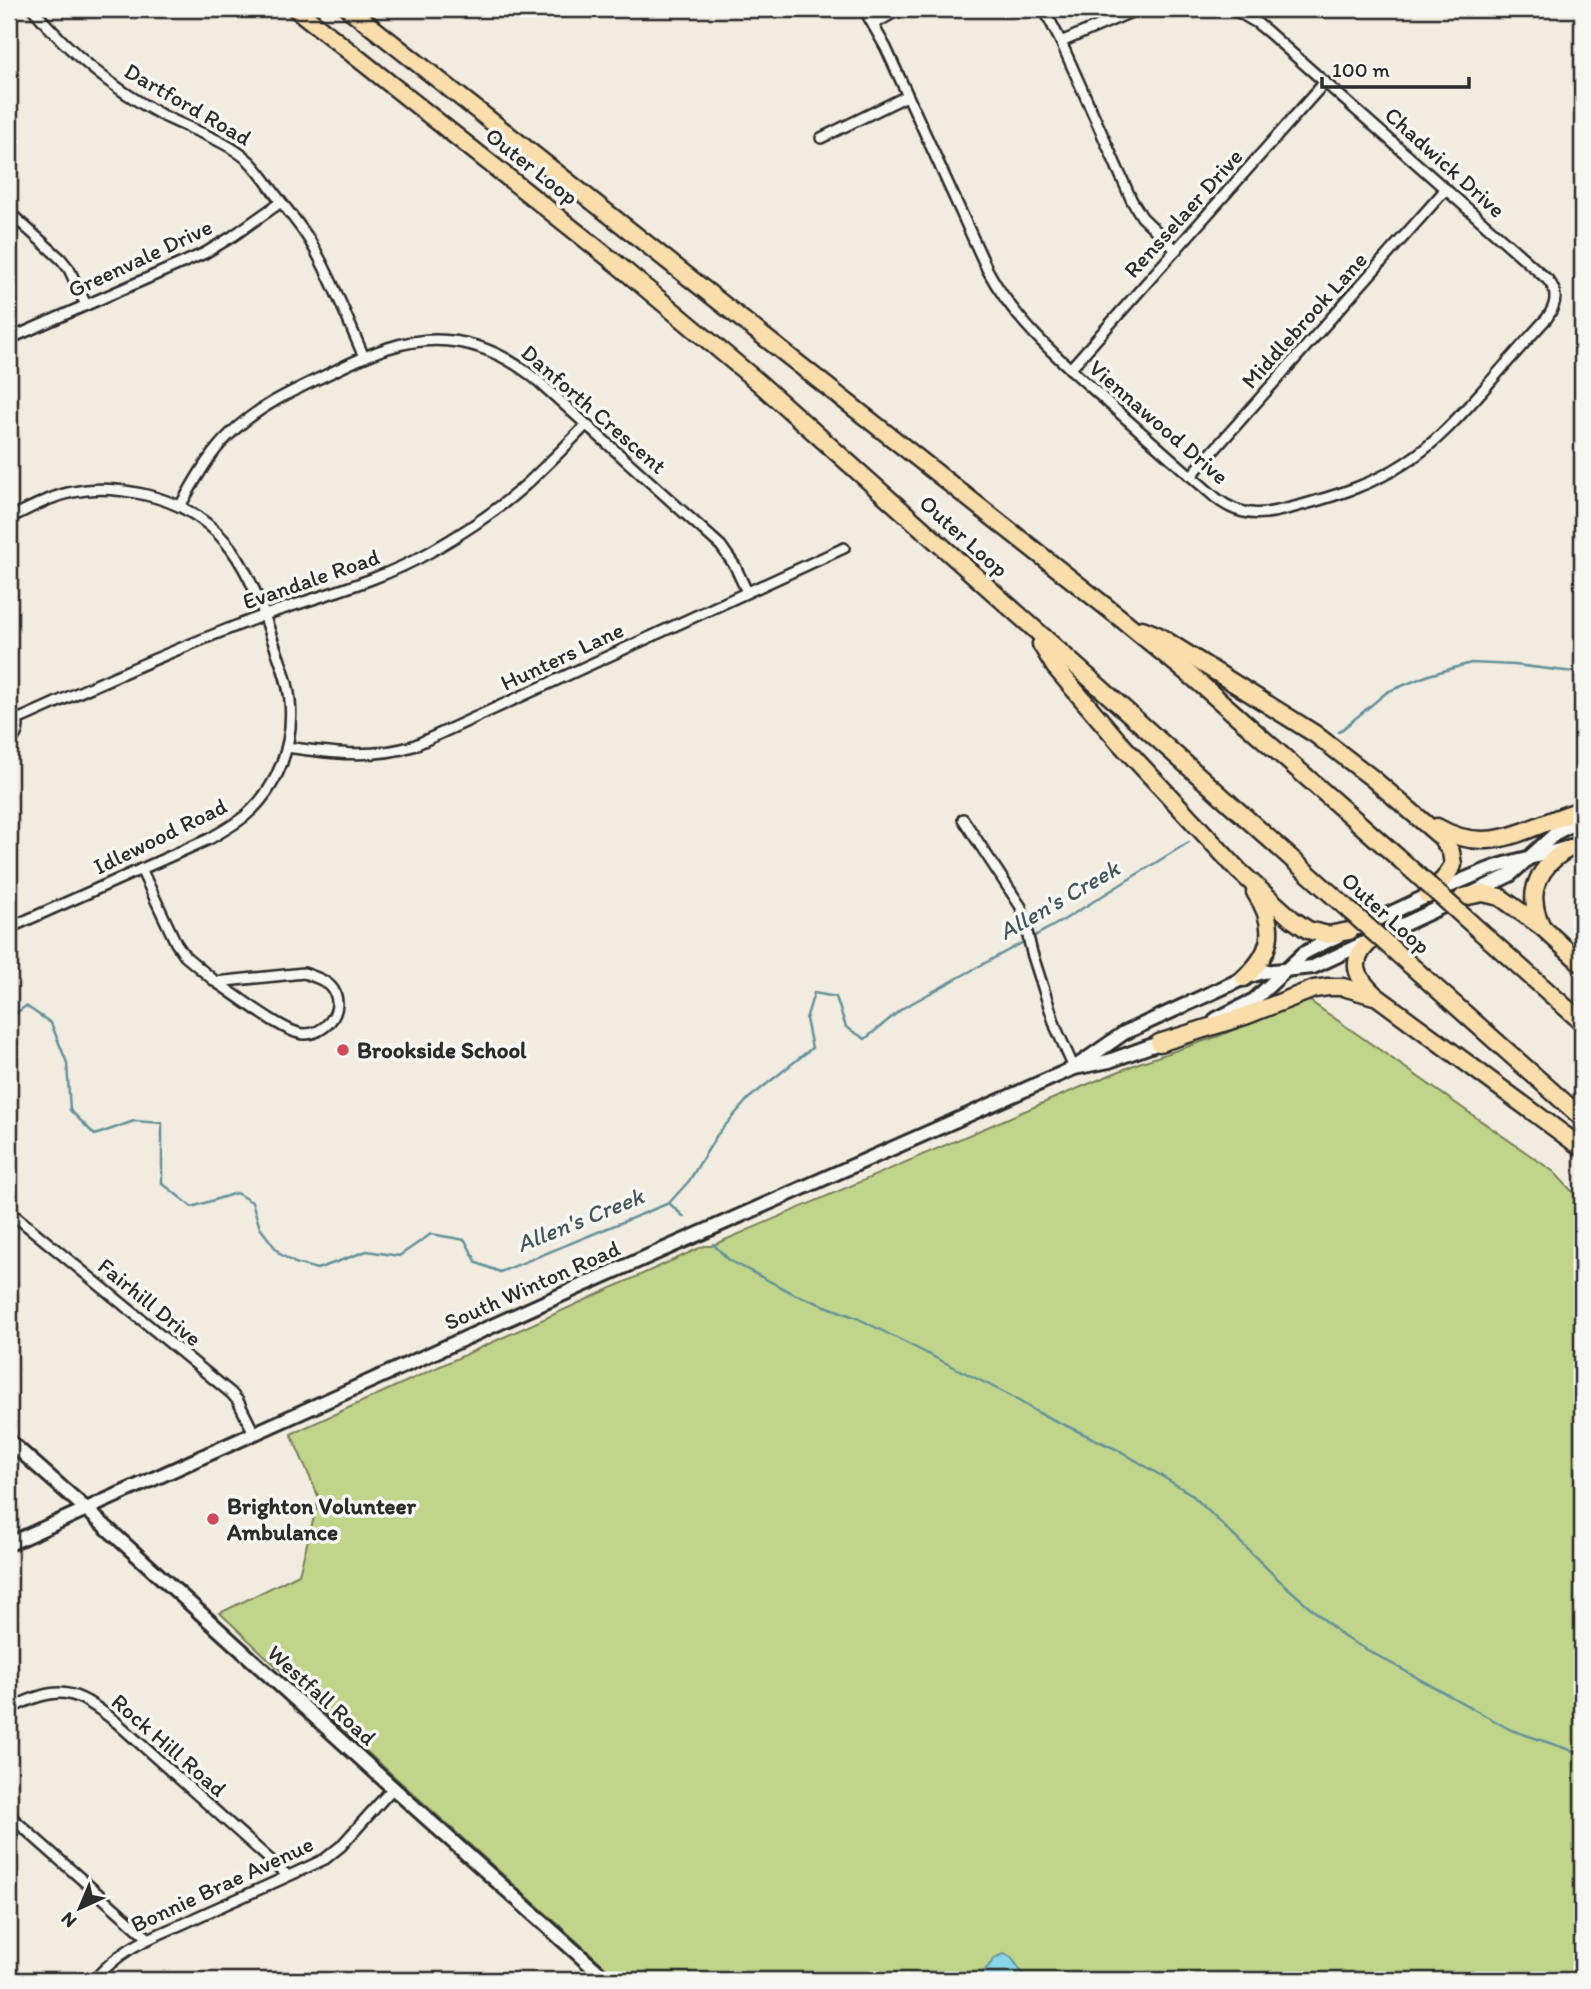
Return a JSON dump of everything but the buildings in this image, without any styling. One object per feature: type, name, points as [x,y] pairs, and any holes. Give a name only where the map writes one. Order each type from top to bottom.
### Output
[{"type":"highway","name":"Outer Loop","points":[[296,9],[576,230],[785,406],[1582,1118]]},
{"type":"highway","name":"Outer Loop","points":[[349,9],[1195,679],[1582,1022]]},
{"type":"highway","points":[[1124,621],[1157,635],[1299,723],[1348,758],[1445,841],[1453,859],[1449,872],[1427,895]]},
{"type":"highway","points":[[1032,628],[1055,667],[1100,720],[1239,871],[1302,926],[1318,934],[1349,931]]},
{"type":"highway","points":[[1414,814],[1452,836],[1474,841],[1491,841],[1516,835],[1582,810]]},
{"type":"highway","points":[[1542,928],[1534,903],[1537,884],[1552,861],[1576,845]]},
{"type":"highway","points":[[1239,871],[1261,901],[1270,926],[1264,954],[1244,978]]},
{"type":"highway","points":[[1463,897],[1483,893],[1496,895],[1542,928],[1582,964]]},
{"type":"highway","points":[[1374,938],[1361,952],[1357,967],[1363,985],[1582,1148]]},
{"type":"highway","points":[[1160,1043],[1245,1016],[1314,989],[1343,987],[1376,996]]},
{"type":"main road","name":"South Winton Road","points":[[9,1544],[1074,1068],[1124,1033],[1244,978],[1263,972],[1313,967],[1507,877],[1558,831],[1582,819]]},
{"type":"main road","name":"South Winton Road","points":[[1074,1068],[1109,1061],[1160,1043],[1246,1006],[1313,947],[1427,895],[1494,867],[1576,845]]},
{"type":"main road","name":"Westfall Road","points":[[9,1441],[607,1980]]},
{"type":"street","name":"Dartford Road","points":[[33,9],[102,76],[130,96],[248,160],[300,225],[322,262],[364,357]]},
{"type":"street","name":"Viennawood Drive","points":[[864,9],[874,24],[992,279],[1004,299],[1033,334],[1070,369],[1230,508],[1243,513],[1275,512],[1336,495],[1373,481],[1418,455],[1460,416],[1547,318],[1556,299]]},
{"type":"street","points":[[874,24],[900,9]]},
{"type":"street","points":[[1044,9],[1132,201],[1142,217],[1176,250]]},
{"type":"street","points":[[1061,42],[1138,9]]},
{"type":"street","name":"Chadwick Drive","points":[[1233,9],[1257,23],[1548,280],[1555,290],[1556,299]]},
{"type":"street","points":[[1578,9],[1582,14]]},
{"type":"street","name":"Rensselaer Drive","points":[[1070,369],[1325,82]]},
{"type":"street","points":[[821,138],[907,96]]},
{"type":"street","name":"Middlebrook Lane","points":[[1191,476],[1446,189]]},
{"type":"street","name":"Greenvale Drive","points":[[9,339],[205,253],[281,202]]},
{"type":"street","points":[[9,212],[61,259],[69,269],[86,305]]},
{"type":"street","name":"Danforth Crescent","points":[[180,506],[212,454],[244,421],[264,406],[364,357],[412,342],[463,342],[488,349],[525,370],[721,546],[729,555],[747,592]]},
{"type":"street","name":"Evandale Road","points":[[17,720],[177,649],[264,615],[395,570],[430,552],[498,508],[529,483],[586,425]]},
{"type":"street","name":"Idlewood Road","points":[[9,518],[62,495],[88,489],[128,491],[153,496],[180,506],[208,523],[230,546],[242,564],[264,615],[289,692],[290,717],[287,747],[272,785],[246,815],[209,839],[9,928]]},
{"type":"street","name":"Hunters Lane","points":[[287,747],[351,754],[388,752],[413,746],[844,548]]},
{"type":"street","points":[[9,710],[17,720],[18,731],[9,742]]},
{"type":"street","points":[[963,819],[1021,907],[1032,953],[1056,1028],[1074,1068]]},
{"type":"street","points":[[141,869],[176,943],[192,962],[216,982],[288,1029],[304,1034],[320,1031],[333,1018],[337,1006],[335,992],[323,980],[304,973],[216,982]]},
{"type":"street","name":"Fairhill Drive","points":[[9,1211],[231,1393],[254,1433]]},
{"type":"street","name":"Rock Hill Road","points":[[9,1709],[53,1692],[86,1700],[116,1722],[287,1875]]},
{"type":"street","name":"Bonnie Brae Avenue","points":[[94,1980],[127,1949],[318,1862],[332,1853],[393,1788]]},
{"type":"street","points":[[9,1815],[148,1938]]},
{"type":"green space","points":[[1307,999],[1554,1172],[1582,1202],[1582,1980],[620,1980],[344,1731],[220,1613],[299,1574],[319,1498],[291,1434],[704,1246],[711,1246],[1139,1063],[1219,1036]]},
{"type":"water","points":[[1005,1954],[1011,1957],[1027,1980],[970,1980],[983,1972],[996,1958]]},
{"type":"waterway","name":"Allen's Creek","points":[[1339,732],[1387,692],[1429,675],[1471,663],[1582,673]]},
{"type":"waterway","name":"Allen's Creek","points":[[9,1018],[26,1006],[51,1023],[67,1063],[70,1110],[95,1135],[134,1121],[162,1123],[162,1183],[192,1207],[236,1193],[252,1202],[260,1228],[280,1254],[295,1263],[317,1269],[367,1251],[399,1256],[431,1234],[465,1240],[477,1263],[500,1272],[669,1203],[689,1181],[717,1135],[748,1099],[812,1048],[806,1019],[814,993],[836,997],[846,1027],[865,1039],[903,1008],[1062,921],[1189,842]]},
{"type":"waterway","points":[[669,1203],[684,1217]]},
{"type":"waterway","points":[[713,1244],[729,1260],[794,1294],[857,1318],[1009,1395],[1037,1412],[1122,1452],[1191,1494],[1280,1581],[1344,1637],[1511,1730],[1582,1756]]},
{"type":"place","name":"Brookside School","points":[[343,1050]]},
{"type":"place","name":"Brighton Volunteer Ambulance","points":[[213,1519]]}]
